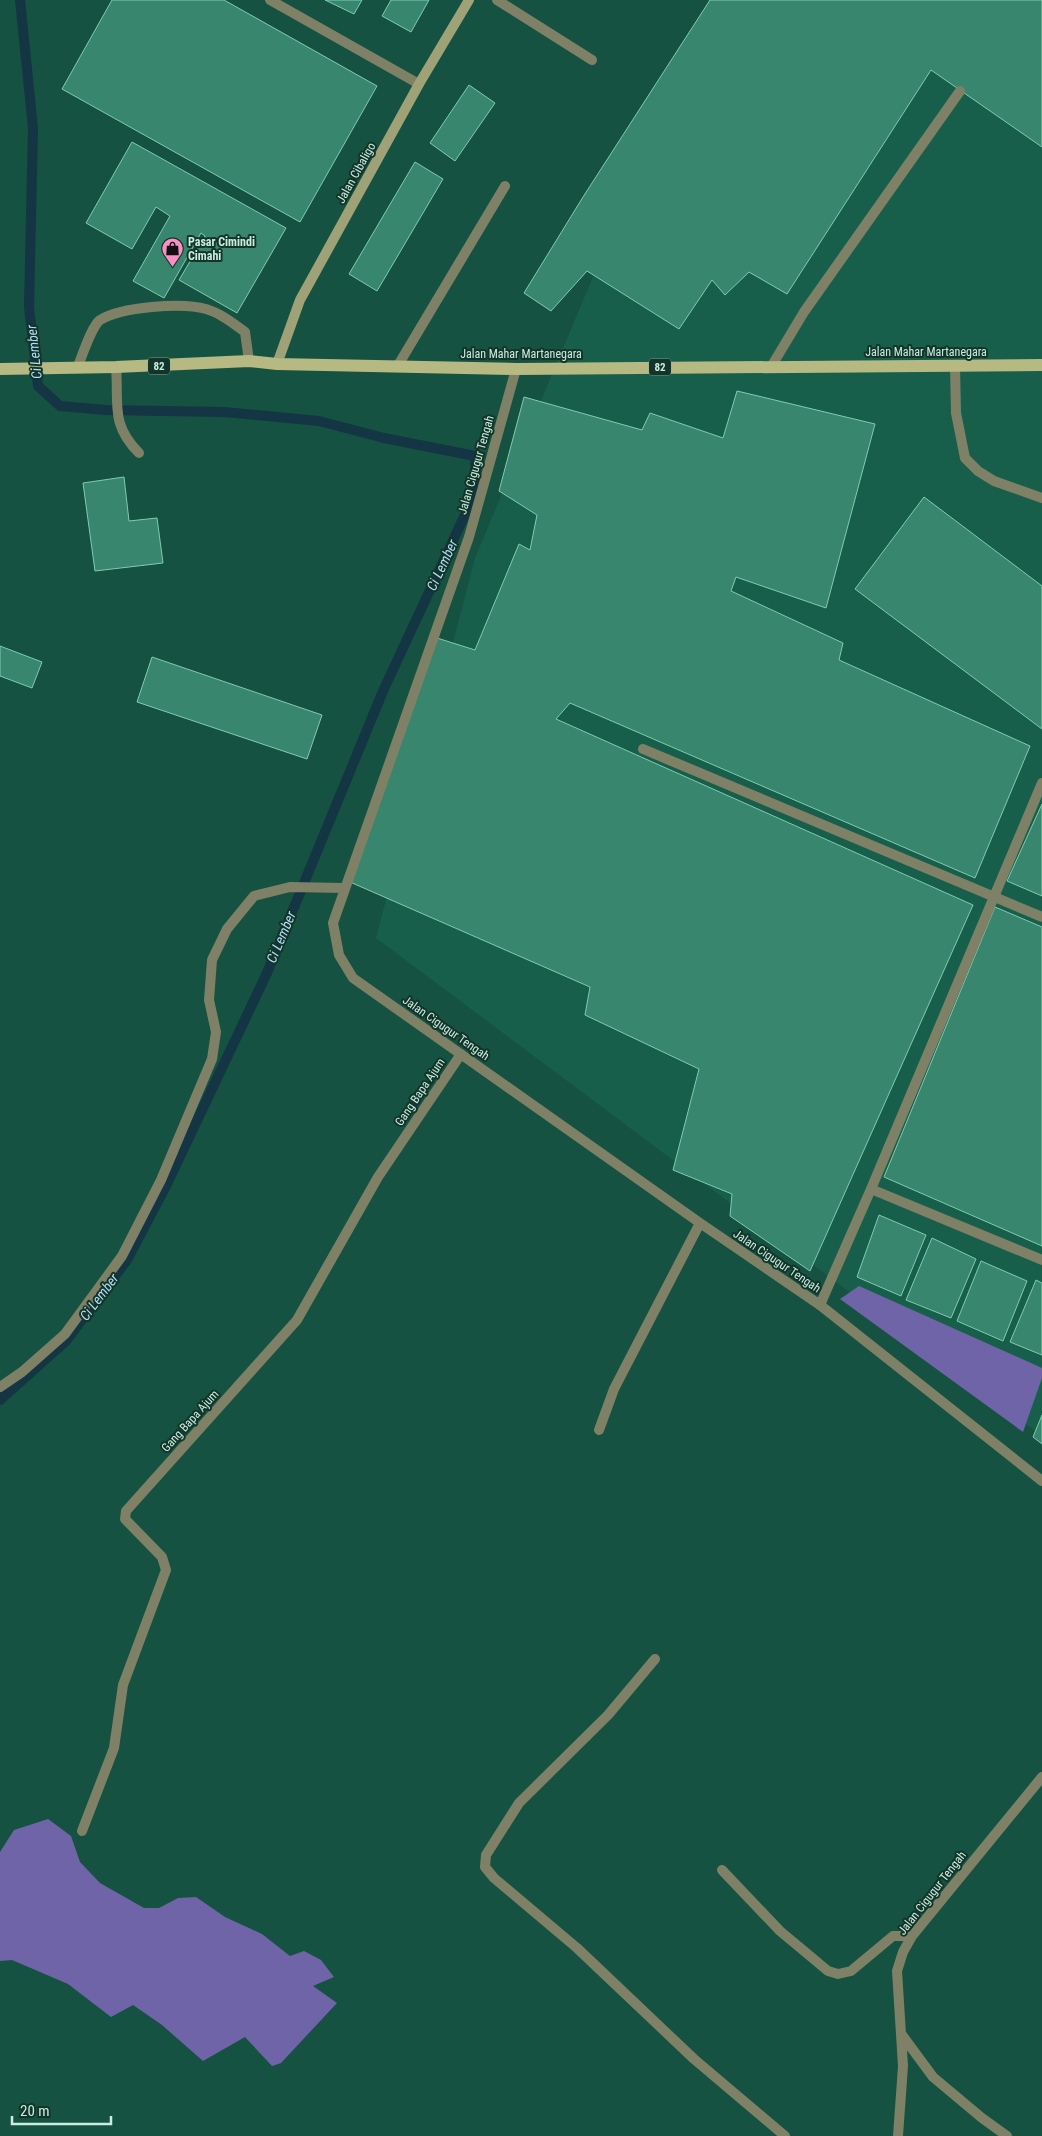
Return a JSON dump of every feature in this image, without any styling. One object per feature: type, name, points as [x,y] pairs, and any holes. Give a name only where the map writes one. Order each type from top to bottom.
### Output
[{"type":"main road","name":"Jalan Cibaligo","points":[[278,364],[300,300],[419,84],[469,0]]},
{"type":"main road","name":"Jalan Mahar Martanegara","points":[[4,368],[77,368],[249,362],[516,369],[1042,365]]},
{"type":"street","points":[[270,0],[419,84]]},
{"type":"street","points":[[497,0],[592,60]]},
{"type":"street","points":[[771,367],[804,312],[960,91]]},
{"type":"street","points":[[397,367],[505,186]]},
{"type":"street","points":[[77,368],[93,330],[100,321],[130,310],[172,305],[206,309],[229,320],[245,332],[249,362]]},
{"type":"street","points":[[116,367],[118,385],[117,412],[125,438],[139,453]]},
{"type":"street","points":[[955,367],[956,413],[965,458],[978,471],[994,481],[1042,498]]},
{"type":"street","name":"Jalan Cigugur Tengah","points":[[516,369],[468,537],[333,924],[339,955],[353,978],[700,1223],[820,1305],[1042,1481]]},
{"type":"street","points":[[643,749],[1042,917]]},
{"type":"street","points":[[820,1305],[871,1189],[1042,783]]},
{"type":"street","points":[[0,1387],[22,1372],[65,1334],[122,1256],[161,1180],[212,1059],[216,1032],[209,1000],[212,960],[227,929],[254,896],[290,887],[344,888]]},
{"type":"street","name":"Gang Bapa Ajum","points":[[82,1831],[114,1748],[123,1685],[166,1570],[162,1558],[125,1519],[126,1511],[297,1320],[378,1177],[461,1054]]},
{"type":"street","points":[[871,1189],[1042,1260]]},
{"type":"street","points":[[599,1430],[614,1389],[700,1223]]},
{"type":"street","points":[[655,1659],[608,1714],[519,1803],[486,1856],[485,1867],[494,1878],[633,1998],[694,2059],[785,2136]]},
{"type":"street","name":"Jalan Cigugur Tengah","points":[[898,2136],[903,2066],[897,1972],[903,1952],[912,1936],[1042,1777]]},
{"type":"street","points":[[722,1870],[780,1931],[828,1971],[838,1974],[850,1971],[893,1936],[912,1936]]},
{"type":"street","points":[[901,2035],[933,2077],[982,2118],[1007,2136]]},
{"type":"shaded area","points":[[709,0],[1042,0],[1042,1436],[376,938],[475,558]]},
{"type":"shaded area","points":[[859,1286],[1042,1368],[1042,1378],[1023,1432],[840,1299]]},
{"type":"shaded area","points":[[48,1819],[71,1836],[80,1862],[100,1883],[144,1908],[159,1908],[178,1898],[196,1897],[225,1917],[262,1934],[290,1956],[304,1951],[321,1960],[334,1977],[313,1986],[337,2003],[281,2063],[272,2066],[245,2037],[203,2061],[162,2025],[133,2005],[111,2017],[68,1984],[12,1960],[0,1961],[0,1852],[14,1830]]},
{"type":"building","points":[[112,0],[224,0],[377,86],[300,222],[62,89]]},
{"type":"building","points":[[325,0],[362,0],[354,14]]},
{"type":"building","points":[[391,0],[429,0],[411,32],[382,16]]},
{"type":"building","points":[[710,0],[1042,0],[1042,147],[931,70],[787,294],[749,272],[725,295],[712,280],[679,329],[587,271],[551,311],[524,293],[583,197]]},
{"type":"building","points":[[469,85],[495,103],[455,161],[430,143]]},
{"type":"building","points":[[132,142],[286,228],[237,313],[179,280],[205,236],[201,233],[164,298],[133,281],[170,216],[156,207],[132,249],[86,223]]},
{"type":"building","points":[[415,162],[443,179],[377,291],[349,274]]},
{"type":"building","points":[[737,391],[875,424],[826,608],[736,577],[731,591],[843,643],[839,660],[1030,746],[975,878],[570,703],[556,719],[973,905],[810,1271],[730,1216],[732,1194],[673,1170],[699,1069],[585,1015],[590,987],[350,882],[437,638],[475,650],[519,544],[530,550],[537,515],[499,491],[524,397],[642,430],[650,413],[723,438]]},
{"type":"building","points":[[124,477],[129,521],[157,518],[163,563],[95,571],[83,483]]},
{"type":"building","points":[[924,497],[1042,586],[1042,729],[855,589]]},
{"type":"building","points":[[0,646],[42,662],[32,688],[0,676]]},
{"type":"building","points":[[152,657],[322,715],[307,759],[137,702]]},
{"type":"building","points":[[1042,804],[1042,896],[1007,881]]},
{"type":"building","points":[[995,907],[1042,927],[1042,1246],[884,1177]]},
{"type":"building","points":[[879,1215],[926,1235],[901,1296],[857,1277]]},
{"type":"building","points":[[932,1238],[976,1259],[951,1318],[906,1300]]},
{"type":"building","points":[[981,1261],[1027,1281],[1003,1341],[957,1321]]},
{"type":"building","points":[[1036,1280],[1042,1283],[1042,1355],[1010,1342]]},
{"type":"building","points":[[1042,1415],[1042,1444],[1033,1437]]},
{"type":"waterway","name":"Ci Lember","points":[[0,1400],[66,1341],[127,1260],[165,1188],[267,973],[383,691],[476,491],[475,456],[384,438],[319,421],[224,412],[106,410],[60,406],[38,386],[29,307],[33,128],[20,0]]},
{"type":"place","name":"Pasar Cimindi Cimahi","points":[[172,268]]}]
